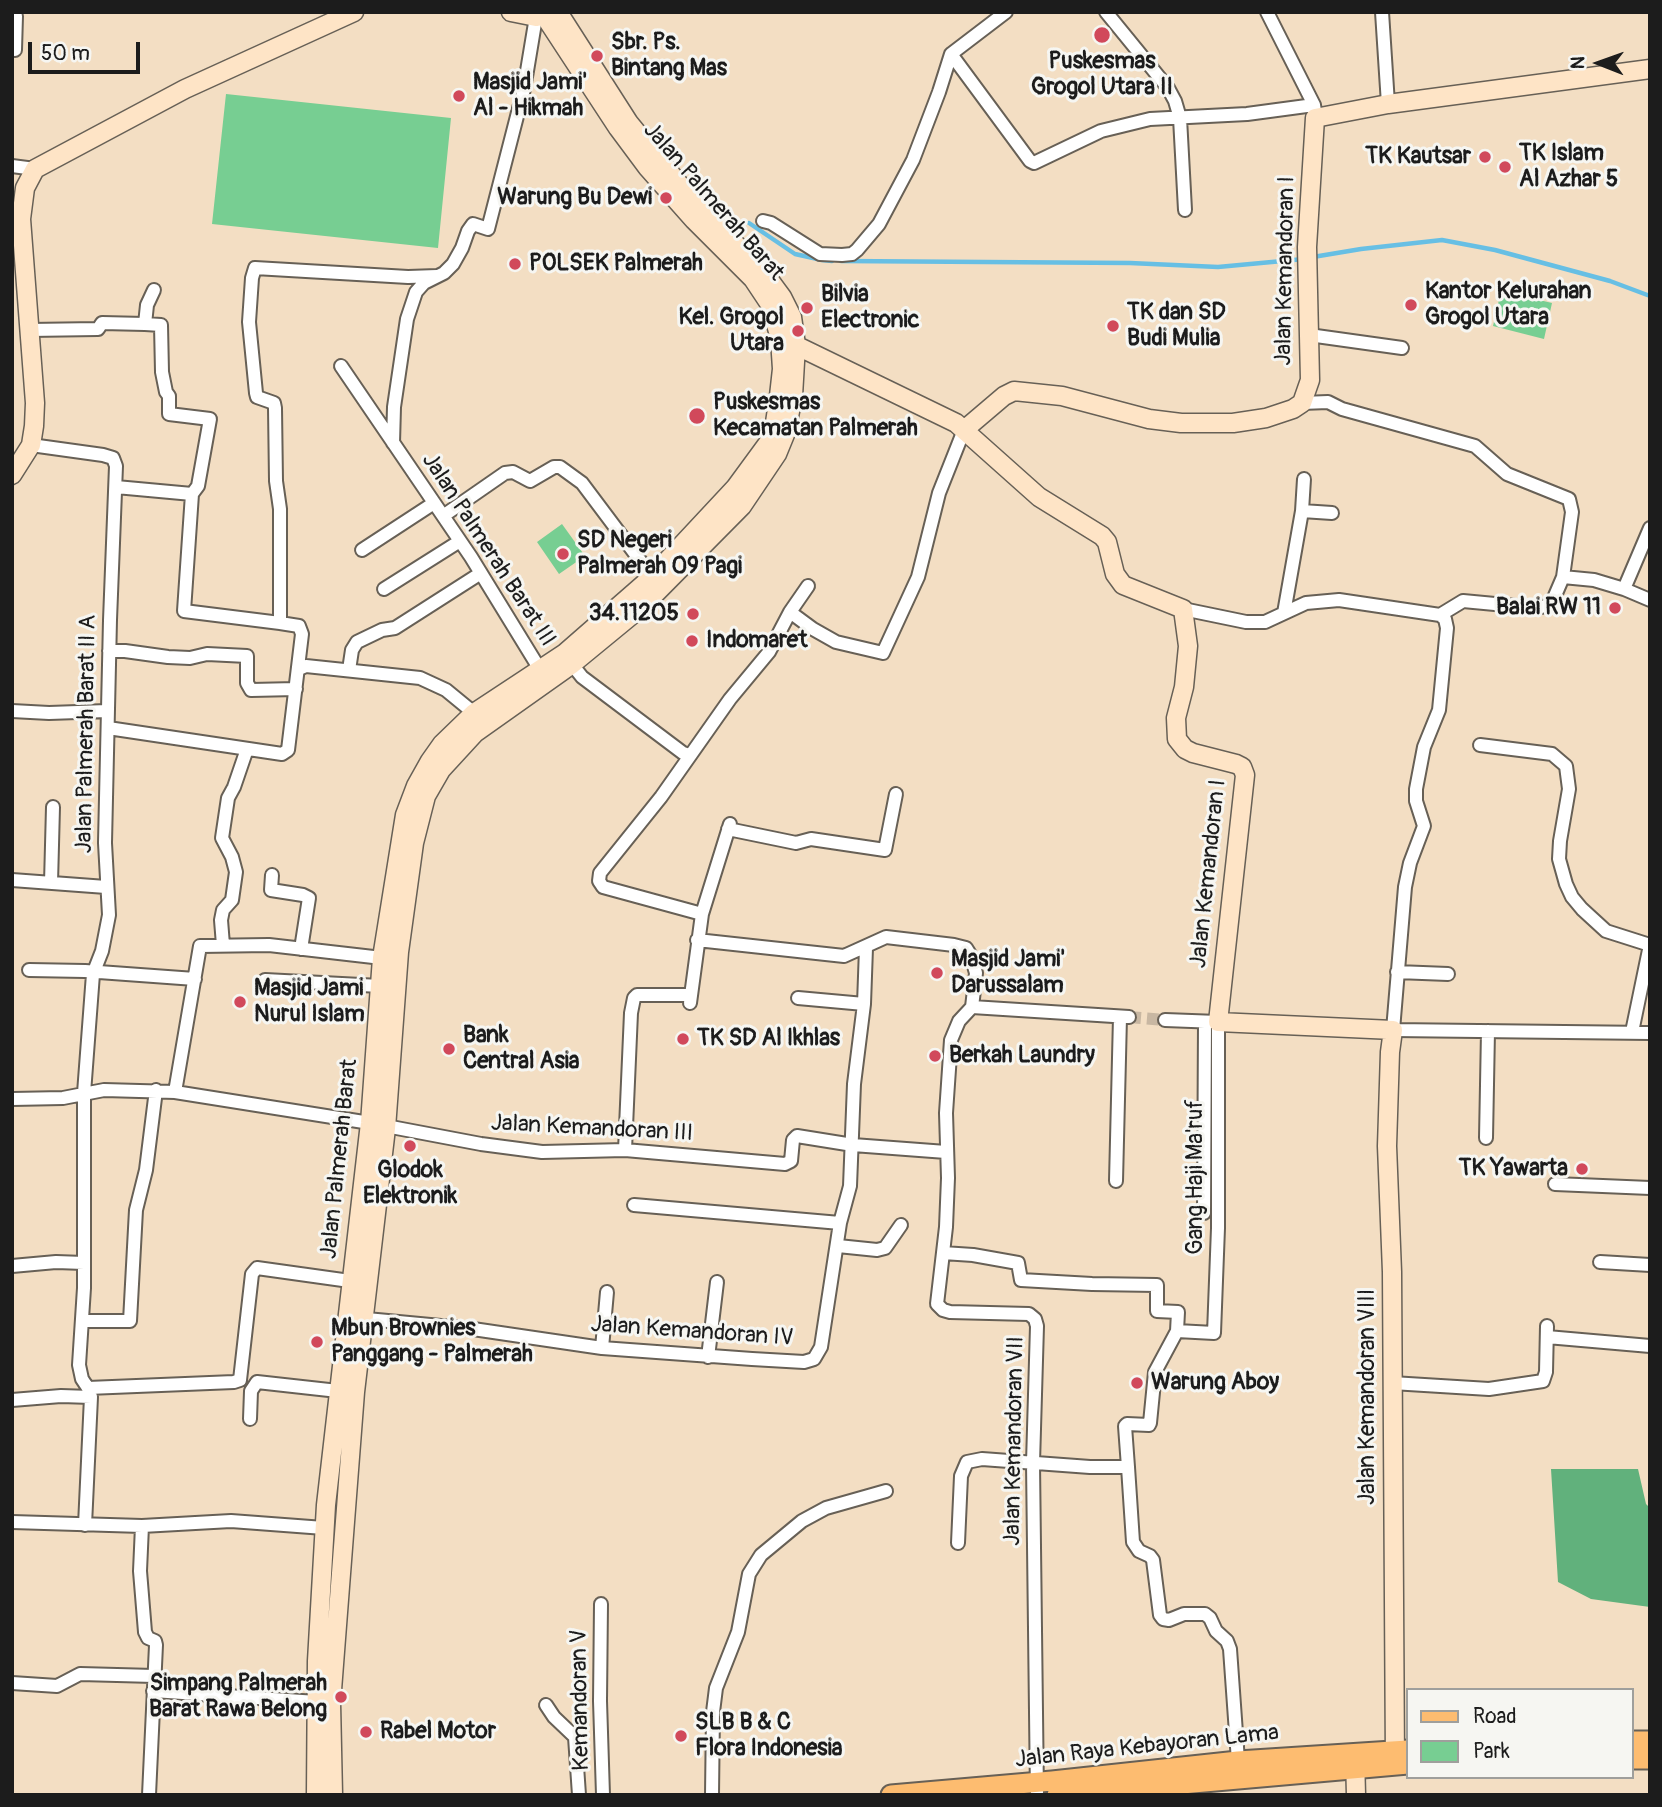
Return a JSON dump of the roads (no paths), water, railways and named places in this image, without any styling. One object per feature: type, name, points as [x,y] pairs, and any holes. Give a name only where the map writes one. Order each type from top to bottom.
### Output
[{"type":"main road","name":"Jalan Raya Kebayoran Lama","points":[[891,1795],[1047,1790],[1226,1768],[1401,1757]]},
{"type":"street","points":[[12,475],[31,445],[34,403],[21,219],[25,188],[35,169],[185,89],[354,12]]},
{"type":"street","points":[[510,12],[546,14]]},
{"type":"street","points":[[764,221],[820,254],[852,254],[858,250],[879,224],[913,160],[951,54],[1006,12]]},
{"type":"street","points":[[1106,12],[1168,88],[1180,118],[1185,210]]},
{"type":"street","points":[[1267,12],[1315,111]]},
{"type":"street","points":[[1382,12],[1388,104]]},
{"type":"street","name":"Jalan Palmerah Barat III","points":[[393,443],[394,407],[407,319],[419,287],[444,273],[455,262],[473,224],[488,229],[523,89],[546,14]]},
{"type":"street","name":"Jalan Palmerah Barat","points":[[378,1126],[382,958],[399,840],[416,786],[442,744],[474,713],[568,659],[657,582],[735,488],[768,443],[774,429],[788,342],[771,306],[753,279],[694,220],[647,167],[618,128],[546,14]]},
{"type":"street","points":[[15,50],[17,16]]},
{"type":"street","points":[[951,54],[1034,163],[1101,131],[1150,119],[1315,111],[1388,104],[1650,69]]},
{"type":"street","name":"Jalan Kemandoran I","points":[[1302,403],[1310,380],[1307,247],[1315,111]]},
{"type":"street","points":[[12,166],[35,169]]},
{"type":"street","points":[[280,623],[280,509],[276,481],[275,408],[274,403],[257,397],[249,322],[255,268],[408,277],[437,276]]},
{"type":"street","points":[[145,324],[147,305],[154,290]]},
{"type":"street","points":[[29,330],[98,329],[102,323],[161,325],[162,372],[169,396],[169,414],[210,419],[198,486],[192,494],[184,611],[299,626],[302,634],[288,750],[282,754],[108,728]]},
{"type":"street","points":[[1309,335],[1402,348]]},
{"type":"street","points":[[788,342],[956,423],[964,430],[1039,498],[1102,536],[1107,542],[1115,575],[1123,585],[1183,609],[1246,622],[1265,622],[1306,603],[1339,600],[1440,614],[1463,601],[1537,608],[1546,606],[1554,598],[1563,577],[1572,512],[1569,499],[1507,474],[1475,446],[1342,409],[1328,402],[1302,403],[1266,418],[1233,423],[1191,424],[1149,419],[1062,396],[1014,391],[1004,396],[964,430],[939,493],[918,576],[883,653],[836,642],[790,612]]},
{"type":"street","name":"Jalan Palmerah Barat III","points":[[341,366],[481,573],[543,675]]},
{"type":"street","name":"Jalan Palmerah Barat II A","points":[[31,445],[109,456],[117,466],[107,712],[106,887],[109,915],[93,974],[84,1093],[84,1263],[79,1365],[82,1379],[90,1392],[85,1525]]},
{"type":"street","points":[[443,516],[505,473],[513,472],[530,481],[554,467],[560,467],[582,483],[657,582]]},
{"type":"street","points":[[1284,613],[1302,510],[1304,480]]},
{"type":"street","points":[[116,487],[192,494]]},
{"type":"street","points":[[362,550],[434,503]]},
{"type":"street","points":[[1302,510],[1332,513]]},
{"type":"street","points":[[1624,589],[1650,528]]},
{"type":"street","points":[[384,589],[460,541]]},
{"type":"street","points":[[349,670],[352,650],[357,642],[382,630],[395,628],[481,573]]},
{"type":"street","points":[[1563,577],[1594,580],[1650,600]]},
{"type":"street","points":[[702,914],[603,887],[599,881],[600,873],[661,797],[730,699],[769,652],[790,612],[808,586]]},
{"type":"street","name":"Jalan Kemandoran I","points":[[1183,609],[1188,646],[1184,687],[1176,718],[1177,739],[1185,749],[1194,753],[1242,767],[1245,775],[1212,1022]]},
{"type":"street","name":"Jalan Kemandoran VIII","points":[[1401,1757],[1392,1272],[1387,1146],[1405,887],[1410,863],[1424,826],[1416,796],[1424,747],[1439,710],[1447,628],[1446,619],[1440,614]]},
{"type":"street","points":[[109,651],[125,650],[190,658],[207,654],[247,656],[247,683],[251,690],[296,689]]},
{"type":"street","points":[[568,659],[582,677],[689,755]]},
{"type":"street","points":[[299,668],[306,666],[349,670],[432,682],[474,713]]},
{"type":"street","name":"Jalan Palmerah Barat","points":[[333,1795],[331,1703],[355,1318],[398,952],[414,843],[426,796],[441,770],[475,733],[543,675]]},
{"type":"street","points":[[12,711],[107,712]]},
{"type":"street","points":[[1480,745],[1552,754],[1566,766],[1569,789],[1559,859],[1569,891],[1582,909],[1606,930],[1650,945],[1632,1032]]},
{"type":"street","points":[[223,946],[221,920],[223,910],[232,900],[236,872],[222,838],[228,798],[247,749]]},
{"type":"street","points":[[625,1150],[634,998],[637,995],[690,999],[702,914],[729,827],[796,844],[811,839],[885,850],[896,794]]},
{"type":"street","points":[[51,883],[52,807]]},
{"type":"street","points":[[272,875],[271,890],[309,898],[301,949]]},
{"type":"street","points":[[12,880],[106,887]]},
{"type":"street","points":[[697,940],[844,956],[886,937],[954,944],[966,948],[976,972],[972,1007],[1125,1017],[1116,1181]]},
{"type":"street","points":[[175,1092],[200,946],[269,945],[382,958]]},
{"type":"street","name":"Jalan Kemandoran IV","points":[[355,1318],[472,1329],[601,1348],[804,1362],[814,1359],[821,1348],[840,1223],[850,1186],[854,1084],[864,1004],[866,948]]},
{"type":"street","points":[[29,970],[195,979]]},
{"type":"street","points":[[1397,972],[1448,974]]},
{"type":"street","points":[[265,980],[380,986]]},
{"type":"street","points":[[798,998],[864,1004]]},
{"type":"street","name":"Jalan Kemandoran VII","points":[[972,1007],[959,1021],[951,1040],[946,1113],[948,1178],[943,1253],[936,1298],[939,1307],[950,1312],[1021,1313],[1033,1316],[1037,1322],[1033,1463],[1047,1790]]},
{"type":"street","points":[[1165,1020],[1393,1030],[1650,1033]]},
{"type":"street","points":[[1204,1213],[1212,1022]]},
{"type":"street","name":"Gang Haji Ma'ruf","points":[[1177,1331],[1214,1333],[1219,1228],[1212,1022]]},
{"type":"street","points":[[1486,1138],[1488,1031]]},
{"type":"street","name":"Jalan Kemandoran III","points":[[12,1099],[63,1098],[104,1090],[156,1090],[519,1150],[625,1150],[785,1164],[791,1161],[793,1140],[797,1136],[853,1145]]},
{"type":"street","points":[[82,1321],[130,1321],[136,1210],[146,1170],[156,1090]]},
{"type":"street","points":[[853,1145],[946,1152]]},
{"type":"street","points":[[1556,1184],[1650,1188]]},
{"type":"street","points":[[634,1205],[840,1223]]},
{"type":"street","points":[[838,1246],[877,1250],[885,1248],[901,1225]]},
{"type":"street","points":[[943,1253],[1019,1263],[1020,1279],[1157,1285],[1157,1311],[1178,1312],[1177,1331],[1155,1372],[1150,1423],[1127,1424],[1124,1429],[1133,1542],[1139,1551],[1153,1560],[1160,1615],[1163,1619],[1169,1620],[1184,1614],[1205,1614],[1216,1631],[1227,1640],[1230,1649],[1226,1768]]},
{"type":"street","points":[[12,1266],[56,1262],[84,1263]]},
{"type":"street","points":[[1600,1262],[1650,1265]]},
{"type":"street","points":[[12,1400],[240,1380],[252,1274],[257,1268],[359,1282]]},
{"type":"street","points":[[708,1357],[717,1282]]},
{"type":"street","points":[[601,1348],[607,1292]]},
{"type":"street","name":"Jalan Palmerah Barat","points":[[316,1795],[324,1528],[338,1391],[355,1318]]},
{"type":"street","points":[[1392,1383],[1489,1389],[1543,1381],[1546,1372],[1547,1331],[1650,1346]]},
{"type":"street","points":[[250,1419],[251,1391],[257,1382],[338,1391]]},
{"type":"street","points":[[958,1543],[961,1476],[967,1462],[982,1458],[1128,1467]]},
{"type":"street","points":[[712,1795],[713,1712],[716,1688],[738,1632],[748,1574],[761,1555],[802,1521],[826,1508],[886,1491]]},
{"type":"street","points":[[12,1522],[142,1526],[231,1521],[324,1528]]},
{"type":"street","points":[[142,1526],[141,1571],[145,1632],[148,1638],[156,1642],[149,1795]]},
{"type":"street","name":"Kemandoran V","points":[[601,1604],[603,1795]]},
{"type":"street","points":[[12,1683],[57,1686],[80,1674],[154,1676]]},
{"type":"street","points":[[153,1692],[317,1702]]},
{"type":"street","points":[[546,1705],[554,1717],[575,1737],[579,1795]]},
{"type":"street","points":[[1355,1760],[1356,1795]]},
{"type":"waterway","points":[[749,223],[795,254],[832,261]]},
{"type":"waterway","points":[[1313,257],[1442,240],[1495,250],[1610,281],[1650,296]]},
{"type":"waterway","points":[[841,261],[1130,263],[1218,267],[1304,259]]},
{"type":"tunnel","points":[[1129,1017],[1165,1020]]},
{"type":"place","name":"Puskesmas Grogol Utara II","points":[[1102,35]]},
{"type":"place","name":"Sbr. Ps. Bintang Mas","points":[[597,56]]},
{"type":"place","name":"Masjid Jami' Al - Hikmah","points":[[459,96]]},
{"type":"place","name":"TK Kautsar","points":[[1485,157]]},
{"type":"place","name":"TK Islam Al Azhar 5","points":[[1505,167]]},
{"type":"place","name":"Warung Bu Dewi","points":[[666,198]]},
{"type":"place","name":"POLSEK Palmerah","points":[[515,264]]},
{"type":"place","name":"Kantor Kelurahan Grogol Utara","points":[[1411,305]]},
{"type":"place","name":"Bilvia Electronic","points":[[807,308]]},
{"type":"place","name":"TK dan SD Budi Mulia","points":[[1113,326]]},
{"type":"place","name":"Kel. Grogol Utara","points":[[798,331]]},
{"type":"place","name":"Puskesmas Kecamatan Palmerah","points":[[697,416]]},
{"type":"place","name":"SD Negeri Palmerah 09 Pagi","points":[[563,554]]},
{"type":"place","name":"Balai RW 11","points":[[1615,608]]},
{"type":"place","name":"34.11205","points":[[693,614]]},
{"type":"place","name":"Indomaret","points":[[692,641]]},
{"type":"place","name":"Masjid Jami' Darussalam","points":[[937,973]]},
{"type":"place","name":"Masjid Jami Nurul Islam","points":[[240,1002]]},
{"type":"place","name":"TK SD Al Ikhlas","points":[[683,1039]]},
{"type":"place","name":"Bank Central Asia","points":[[449,1049]]},
{"type":"place","name":"Berkah Laundry","points":[[935,1056]]},
{"type":"place","name":"Glodok Elektronik","points":[[410,1146]]},
{"type":"place","name":"TK Yawarta","points":[[1582,1169]]},
{"type":"place","name":"Mbun Brownies Panggang - Palmerah","points":[[317,1342]]},
{"type":"place","name":"Warung Aboy","points":[[1137,1383]]},
{"type":"place","name":"Simpang Palmerah Barat Rawa Belong","points":[[341,1697]]},
{"type":"place","name":"Rabel Motor","points":[[366,1732]]},
{"type":"place","name":"SLB B & C Flora Indonesia","points":[[681,1736]]}]
